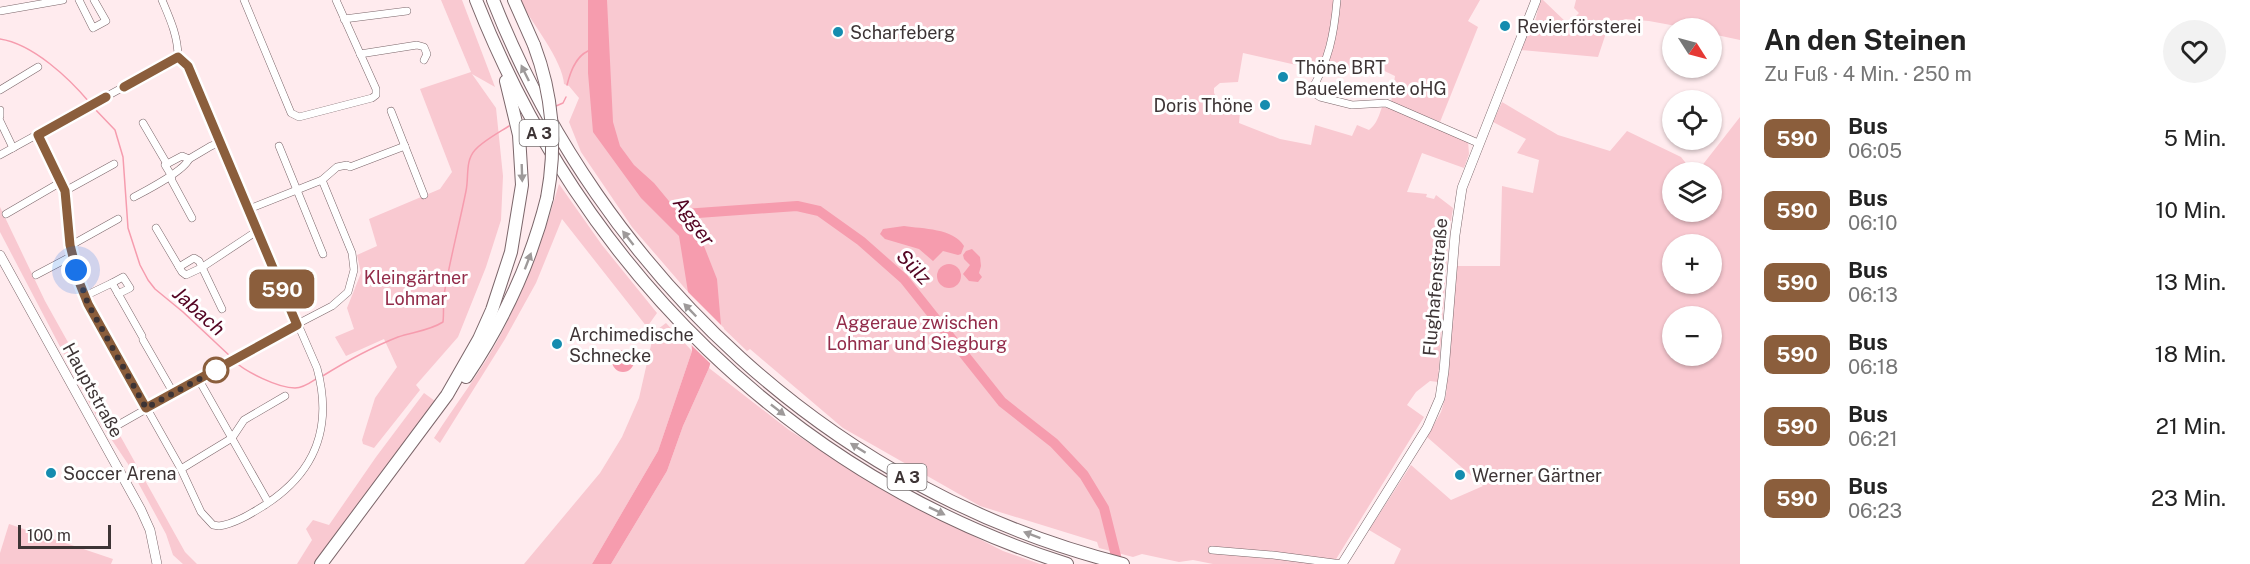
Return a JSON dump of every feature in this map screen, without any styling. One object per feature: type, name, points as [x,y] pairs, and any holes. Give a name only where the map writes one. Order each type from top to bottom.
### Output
[{"type":"highway","name":"A 3","points":[[476,0],[498,54],[527,113],[568,182],[620,254],[683,326],[742,381],[815,438],[890,486],[969,526],[1067,564]]},
{"type":"highway","name":"A 3","points":[[493,0],[524,73],[569,155],[612,217],[665,283],[746,364],[814,418],[916,482],[1005,524],[1088,554],[1124,564]]},
{"type":"highway","points":[[329,564],[483,351],[515,292],[534,246],[547,198],[552,167],[552,120],[544,75],[534,45],[514,0]]},
{"type":"highway","points":[[449,397],[492,310],[511,252],[519,210],[522,185],[519,135],[498,54]]},
{"type":"highway","points":[[321,564],[440,410]]},
{"type":"main road","name":"Flughafenstraße","points":[[1342,564],[1427,428],[1440,398],[1458,209],[1465,177],[1536,0]]},
{"type":"main road","name":"Hauptstraße","points":[[0,255],[141,510],[153,543],[155,564]]},
{"type":"street","points":[[1,9],[63,0]]},
{"type":"street","points":[[79,0],[93,28],[106,21],[94,0]]},
{"type":"street","points":[[38,135],[65,191],[72,256],[85,296],[181,469],[201,512],[213,525],[219,526],[253,512],[294,483],[309,462],[320,439],[324,413],[320,377],[188,66],[178,57],[175,31],[162,0]]},
{"type":"street","points":[[244,0],[294,117],[372,98],[376,95],[376,90],[336,0]]},
{"type":"street","points":[[1337,0],[1331,43],[1323,70],[1311,91],[1320,97],[1352,105],[1386,103],[1478,142]]},
{"type":"street","points":[[344,19],[407,11]]},
{"type":"street","points":[[360,54],[417,45],[424,47],[427,54],[424,60]]},
{"type":"street","points":[[0,155],[178,57]]},
{"type":"street","points":[[0,90],[38,67]]},
{"type":"street","points":[[0,110],[0,116]]},
{"type":"street","points":[[391,111],[424,195]]},
{"type":"street","points":[[0,122],[12,147]]},
{"type":"street","points":[[143,123],[168,164]]},
{"type":"street","points":[[134,197],[187,165],[189,159],[219,143]]},
{"type":"street","points":[[279,146],[323,254]]},
{"type":"street","points":[[249,209],[322,180],[337,167],[347,165],[350,167],[405,146]]},
{"type":"street","points":[[189,159],[182,156],[165,165],[192,218]]},
{"type":"street","points":[[65,191],[114,164]]},
{"type":"street","points":[[118,424],[332,306],[348,292],[354,270],[352,253],[322,180]]},
{"type":"street","points":[[6,214],[61,182]]},
{"type":"street","points":[[70,245],[118,219]]},
{"type":"street","points":[[156,228],[178,267],[186,275],[201,268],[257,231]]},
{"type":"street","points":[[36,274],[72,256]]},
{"type":"street","points":[[178,267],[194,258],[199,261],[222,309]]},
{"type":"street","points":[[85,296],[123,277],[130,288],[118,294]]},
{"type":"street","points":[[112,284],[174,394]]},
{"type":"street","points":[[199,380],[268,502]]},
{"type":"street","points":[[181,469],[232,438],[244,420],[285,396]]},
{"type":"street","points":[[1212,550],[1342,564]]},
{"type":"green space","name":"Kleingärtner Lohmar","points":[[441,0],[462,0],[495,87],[472,74],[496,108],[503,176],[501,220],[486,267],[458,337],[416,385],[420,390],[374,448],[363,444],[362,440],[375,398],[397,367],[384,339],[346,356],[335,337],[354,329],[347,308],[361,273],[357,255],[377,246],[369,219],[440,189],[452,172],[420,89],[471,72]]},
{"type":"green space","name":"Aggeraue zwischen Lohmar und Siegburg","points":[[519,0],[1480,0],[1468,21],[1478,27],[1440,122],[1391,102],[1395,76],[1374,66],[1342,69],[1329,65],[1318,70],[1243,53],[1238,82],[1220,83],[1214,88],[1219,102],[1235,105],[1241,102],[1239,123],[1280,139],[1311,145],[1315,125],[1352,136],[1357,125],[1369,130],[1372,128],[1382,107],[1468,141],[1469,154],[1464,168],[1422,153],[1407,192],[1427,194],[1426,197],[1434,199],[1436,195],[1453,208],[1451,221],[1440,220],[1439,238],[1447,239],[1448,243],[1438,382],[1430,381],[1416,392],[1407,405],[1424,417],[1333,564],[1213,564],[1193,560],[1179,562],[1142,554],[1133,557],[1099,548],[1097,542],[980,506],[843,428],[750,349],[747,351],[701,307],[632,227],[581,152],[569,122],[579,98],[569,86],[564,84],[558,64]]},
{"type":"green space","points":[[1540,0],[1543,0],[1568,24],[1579,13],[1574,8],[1576,0],[1740,0],[1740,40],[1722,36],[1722,18],[1662,18],[1662,23],[1625,19],[1608,27],[1598,57],[1521,50],[1536,18]]},
{"type":"green space","points":[[1502,102],[1558,135],[1610,151],[1627,131],[1662,148],[1662,150],[1681,157],[1685,162],[1662,162],[1662,222],[1722,222],[1722,162],[1705,162],[1714,150],[1722,150],[1722,140],[1740,117],[1740,564],[1394,564],[1401,549],[1369,530],[1411,465],[1451,500],[1483,486],[1427,437],[1441,412],[1446,395],[1457,266],[1500,266],[1502,186],[1533,193],[1539,160],[1517,153],[1526,139],[1493,122]]},
{"type":"green space","points":[[559,184],[602,245],[657,313],[647,327],[562,219],[536,283],[505,339],[440,443],[434,438],[486,360],[510,316],[534,260]]},
{"type":"green space","points":[[0,207],[45,301],[185,552],[197,564],[183,564],[173,555],[166,534],[128,464],[99,421],[0,232]]},
{"type":"green space","points":[[666,323],[692,351],[658,451],[592,564],[524,564],[600,473],[622,437],[639,398],[654,332]]},
{"type":"green space","points":[[709,368],[789,430],[879,488],[1003,551],[1040,564],[611,564],[667,471],[683,426]]},
{"type":"green space","points":[[424,393],[435,401],[315,564],[297,564],[312,540],[306,529],[313,520],[329,525]]},
{"type":"green space","points":[[9,524],[113,559],[111,564],[0,564],[0,553]]},
{"type":"shaded area","points":[[588,0],[607,0],[613,122],[620,146],[634,165],[654,183],[702,241],[717,279],[721,325],[709,368],[683,426],[667,471],[611,564],[592,564],[658,451],[692,351],[688,292],[679,236],[641,198],[593,132],[588,73]]},
{"type":"shaded area","points":[[904,226],[937,230],[953,236],[964,246],[961,254],[943,251],[933,261],[919,249],[885,239],[880,234],[883,229]]},
{"type":"shaded area","points":[[972,249],[980,257],[979,273],[982,277],[978,282],[969,281],[963,274],[970,265],[963,255]]},
{"type":"shaded area","points":[[949,264],[957,268],[961,276],[957,284],[949,288],[941,284],[937,276],[941,268]]},
{"type":"shaded area","points":[[623,350],[631,353],[634,361],[631,369],[623,372],[615,369],[612,361],[615,353]]},
{"type":"pier","points":[[685,289],[724,328],[713,366],[688,342]]},
{"type":"waterway","name":"Jabach","points":[[0,39],[25,48],[50,64],[90,103]]},
{"type":"waterway","name":"Jabach","points":[[567,85],[576,61],[588,51]]},
{"type":"waterway","name":"Jabach","points":[[556,106],[563,103],[566,97]]},
{"type":"waterway","name":"Jabach","points":[[93,107],[115,130],[123,157],[128,228],[140,265],[148,280],[155,289],[231,357]]},
{"type":"waterway","name":"Jabach","points":[[321,377],[378,346],[443,322],[444,295],[466,191],[470,159],[478,147],[509,126]]},
{"type":"waterway","name":"Sülz","points":[[670,215],[797,206],[819,211],[861,241],[904,279],[1002,402],[1054,443],[1084,475],[1104,508],[1118,564]]},
{"type":"waterway","name":"Jabach","points":[[234,361],[263,379],[288,387],[301,387],[316,379]]},
{"type":"bus line","name":"590","points":[[106,97],[38,135],[65,191],[70,245],[80,284],[88,304],[146,408],[297,325],[188,66],[178,57],[124,87]]},
{"type":"place","name":"Revierförsterei","points":[[1505,26]]},
{"type":"place","name":"Scharfeberg","points":[[838,32]]},
{"type":"place","name":"Thöne BRT Bauelemente oHG","points":[[1283,77]]},
{"type":"place","name":"Doris Thöne","points":[[1265,105]]},
{"type":"place","name":"Archimedische Schnecke","points":[[557,344]]},
{"type":"place","name":"Soccer Arena","points":[[51,473]]},
{"type":"place","name":"Werner Gärtner","points":[[1460,475]]},
{"type":"route","points":[[76,270],[88,304],[146,408],[216,370]]},
{"type":"water label","name":"Agger","points":[[694,221]]}]
